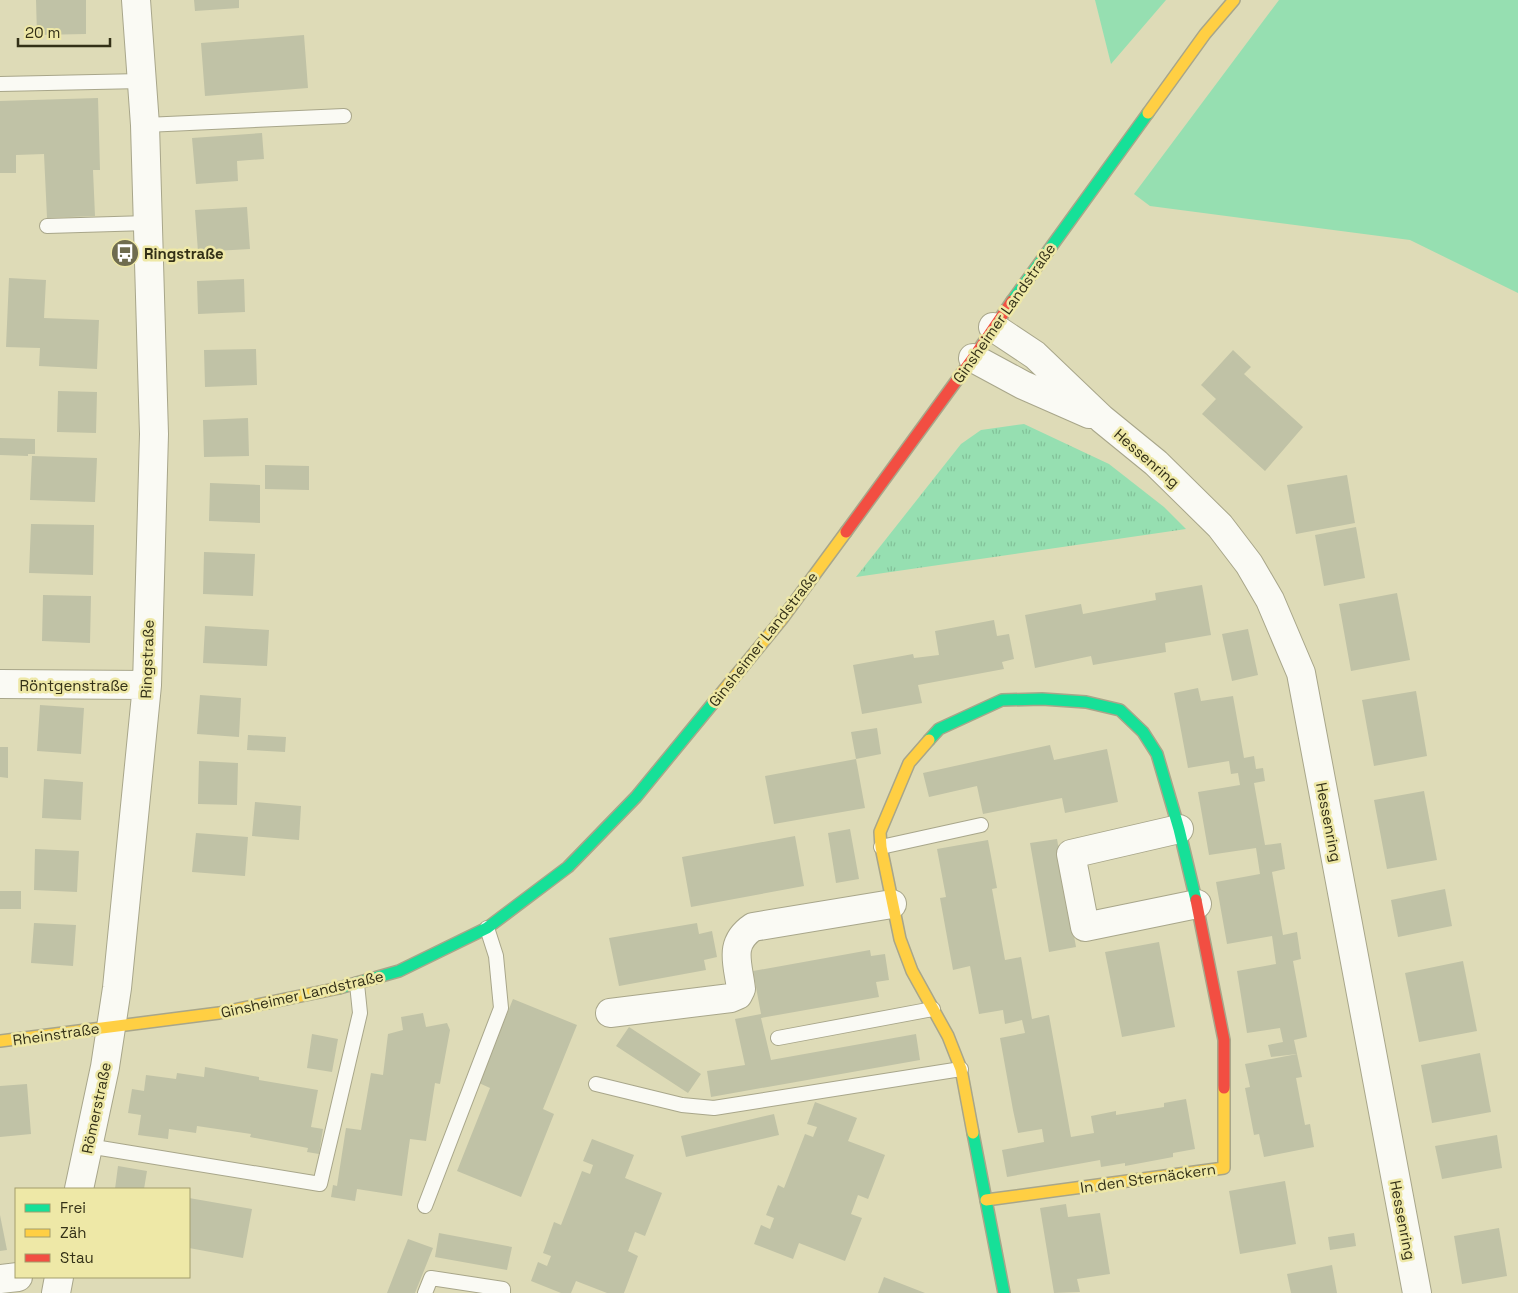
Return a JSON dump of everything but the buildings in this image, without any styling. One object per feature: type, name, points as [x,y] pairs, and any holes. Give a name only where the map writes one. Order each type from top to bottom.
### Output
[{"type":"main road","name":"Ginsheimer Landstraße","points":[[112,1026],[219,1013],[357,984],[399,971],[488,928],[568,867],[636,797],[782,619],[973,358],[992,327],[1205,34],[1234,0]]},
{"type":"main road","name":"In den Sternäckern","points":[[986,1200],[1224,1168],[1224,1040],[1197,904],[1179,829],[1157,754],[1143,732],[1120,710],[1086,702],[1042,698],[1002,700],[939,729],[909,763],[880,832],[881,847],[900,939],[912,971],[948,1036],[961,1069],[986,1200],[1004,1293]]},
{"type":"main road","name":"Rheinstraße","points":[[0,1041],[112,1026]]},
{"type":"street","name":"Ringstraße","points":[[112,1026],[147,685],[154,434],[145,125],[136,0]]},
{"type":"street","name":"Hessenring","points":[[992,327],[1035,355],[1102,419],[1156,462],[1220,526],[1249,564],[1270,600],[1301,673],[1417,1293]]},
{"type":"street","name":"Hessenring","points":[[973,358],[1023,385],[1102,419]]},
{"type":"street","name":"Röntgenstraße","points":[[0,684],[147,685]]},
{"type":"street","points":[[1179,829],[1071,854],[1086,927],[1197,904]]},
{"type":"street","points":[[610,1013],[731,998],[738,995],[741,989],[736,945],[741,935],[752,927],[892,904]]},
{"type":"street","name":"Römerstraße","points":[[79,1188],[112,1026]]},
{"type":"street","points":[[0,1280],[15,1278]]},
{"type":"street","points":[[56,1293],[60,1278]]},
{"type":"lane","points":[[0,84],[142,81]]},
{"type":"lane","points":[[145,125],[344,116]]},
{"type":"lane","points":[[47,226],[148,223]]},
{"type":"lane","points":[[881,847],[981,825]]},
{"type":"lane","points":[[425,1206],[501,1008],[496,956],[488,928]]},
{"type":"lane","points":[[88,1146],[320,1184],[360,1013],[357,984]]},
{"type":"lane","points":[[778,1038],[933,1009]]},
{"type":"lane","points":[[596,1084],[682,1105],[714,1108],[961,1069]]},
{"type":"lane","points":[[425,1293],[431,1278],[503,1289],[503,1293]]},
{"type":"green space","points":[[1095,0],[1166,0],[1111,64]]},
{"type":"green space","points":[[1279,0],[1518,0],[1518,293],[1410,240],[1150,206],[1134,194]]},
{"type":"green space","points":[[1024,424],[1109,464],[1164,507],[1186,529],[856,577],[961,444],[981,430]]},
{"type":"traffic: fast","points":[[1012,301],[1148,113]]},
{"type":"traffic: fast","points":[[929,740],[939,729],[1002,700],[1042,699],[1086,702],[1120,710],[1143,732],[1157,754],[1179,829],[1196,900]]},
{"type":"traffic: fast","points":[[339,988],[399,971],[487,928],[568,867],[636,797],[714,702]]},
{"type":"traffic: fast","points":[[973,1133],[1004,1293]]},
{"type":"traffic: slow","points":[[1148,113],[1205,34],[1234,0]]},
{"type":"traffic: slow","points":[[714,702],[782,619],[846,532]]},
{"type":"traffic: slow","points":[[929,740],[909,763],[880,832],[881,847],[900,939],[912,971],[948,1036],[961,1069],[973,1133]]},
{"type":"traffic: slow","points":[[0,1041],[219,1013],[339,988]]},
{"type":"traffic: slow","points":[[986,1200],[1224,1168],[1224,1088]]},
{"type":"traffic: jam","points":[[846,532],[973,358],[1012,301]]},
{"type":"traffic: jam","points":[[1196,900],[1224,1040],[1224,1088]]},
{"type":"place","name":"Ringstraße","points":[[125,253]]}]
